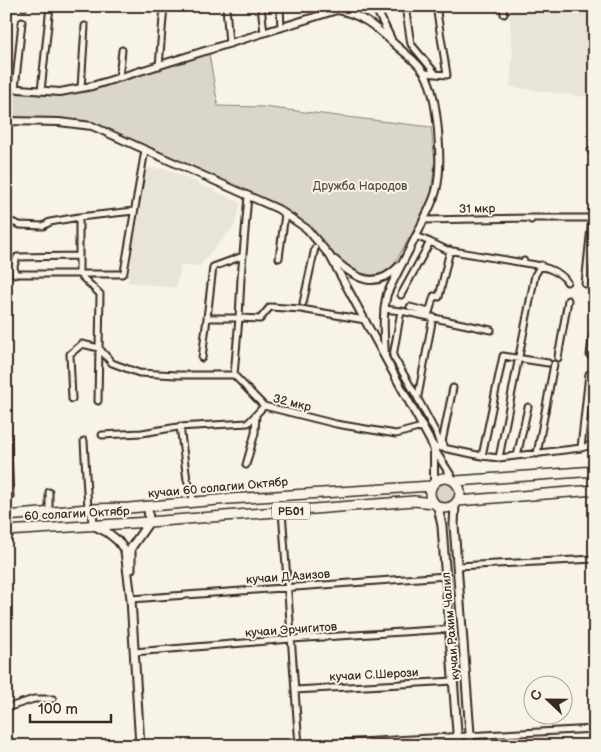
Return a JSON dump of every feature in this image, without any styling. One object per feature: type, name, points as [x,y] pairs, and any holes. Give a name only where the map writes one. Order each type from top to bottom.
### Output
[{"type":"highway","name":"РБ01","points":[[433,484],[443,478],[454,480],[595,471]]},
{"type":"highway","points":[[454,480],[460,489],[456,503]]},
{"type":"highway","name":"кучаи 60 солагии Октябр","points":[[6,516],[49,513],[89,506],[148,506],[433,484]]},
{"type":"highway","points":[[433,484],[430,495],[436,505]]},
{"type":"highway","name":"РБ01","points":[[149,522],[414,501],[447,508],[456,503],[595,490]]},
{"type":"highway","points":[[273,496],[279,503],[279,512]]},
{"type":"highway","points":[[238,498],[234,507],[239,515]]},
{"type":"highway","name":"60 солагии Октябр","points":[[6,531],[149,522]]},
{"type":"main road","name":"кучаи Рахим Чалил","points":[[456,503],[454,525],[471,746]]},
{"type":"main road","name":"кучаи Рахим Чалил","points":[[436,505],[442,526],[458,746]]},
{"type":"main road","points":[[89,506],[93,525],[107,532],[123,546],[131,599]]},
{"type":"main road","points":[[140,746],[131,599],[131,548],[149,522],[148,506]]},
{"type":"street","points":[[41,91],[50,6]]},
{"type":"street","points":[[158,66],[164,6]]},
{"type":"street","points":[[226,6],[229,44]]},
{"type":"street","points":[[261,6],[264,33]]},
{"type":"street","points":[[280,6],[281,28]]},
{"type":"street","points":[[375,6],[393,42]]},
{"type":"street","points":[[405,6],[412,44],[436,74]]},
{"type":"street","points":[[425,73],[446,75],[436,6]]},
{"type":"street","points":[[503,6],[504,14]]},
{"type":"street","points":[[6,88],[60,92],[81,88],[120,78],[281,28],[338,8],[364,19],[393,42],[425,73],[436,110],[439,159],[437,190],[387,294],[384,309],[385,357]]},
{"type":"street","points":[[15,89],[22,22]]},
{"type":"street","points":[[81,88],[85,26]]},
{"type":"street","points":[[120,78],[122,50]]},
{"type":"street","points":[[6,121],[59,122],[92,126],[278,209],[307,229],[330,256],[347,271],[366,280],[384,278],[392,273],[405,259]]},
{"type":"street","points":[[79,256],[17,257],[14,266],[15,274],[122,274],[124,272],[145,150]]},
{"type":"street","points":[[234,374],[248,196]]},
{"type":"street","points":[[6,220],[20,226],[43,226],[50,222],[80,217],[134,211]]},
{"type":"street","points":[[279,258],[285,214]]},
{"type":"street","points":[[80,217],[79,274],[100,294],[98,401]]},
{"type":"street","points":[[585,284],[593,218]]},
{"type":"street","name":"31 мкр","points":[[424,220],[593,218]]},
{"type":"street","points":[[416,236],[450,250],[541,265],[565,277],[567,282]]},
{"type":"street","points":[[401,295],[430,242]]},
{"type":"street","points":[[303,303],[315,248]]},
{"type":"street","points":[[418,397],[434,296],[439,297],[450,250]]},
{"type":"street","points":[[202,358],[214,267],[243,256]]},
{"type":"street","points":[[330,256],[422,427],[438,448],[454,480]]},
{"type":"street","points":[[498,458],[517,359],[536,275],[541,265]]},
{"type":"street","points":[[6,266],[14,266]]},
{"type":"street","points":[[559,349],[558,358],[568,300]]},
{"type":"street","points":[[410,306],[430,315]]},
{"type":"street","points":[[207,318],[260,319],[270,307],[301,309],[365,320]]},
{"type":"street","points":[[384,309],[430,315],[491,330]]},
{"type":"street","points":[[401,311],[394,356],[436,433],[438,448],[433,484]]},
{"type":"street","points":[[590,355],[595,316]]},
{"type":"street","points":[[72,399],[70,354],[82,344],[99,348],[112,363],[139,373],[177,375],[234,374],[264,406]]},
{"type":"street","points":[[482,456],[503,356],[551,364],[537,454]]},
{"type":"street","points":[[581,448],[589,374]]},
{"type":"street","points":[[438,448],[442,442],[453,388]]},
{"type":"street","points":[[6,404],[10,497]]},
{"type":"street","name":"32 мкр","points":[[102,435],[142,433],[180,426],[248,423],[264,406],[336,424],[396,434],[422,427]]},
{"type":"street","points":[[517,456],[528,407]]},
{"type":"street","points":[[246,465],[255,432],[256,414]]},
{"type":"street","points":[[180,426],[186,480],[192,490],[193,502]]},
{"type":"street","points":[[84,441],[89,506]]},
{"type":"street","points":[[438,448],[498,458],[581,448],[595,444]]},
{"type":"street","points":[[49,492],[49,513]]},
{"type":"street","points":[[279,512],[287,587],[299,745]]},
{"type":"street","points":[[457,566],[595,559]]},
{"type":"street","name":"кучаи Д.Азизов","points":[[131,599],[446,576]]},
{"type":"street","name":"кучаи Эрчигитов","points":[[134,652],[291,639],[450,629]]},
{"type":"street","name":"кучаи С.Шерози","points":[[295,690],[454,681]]},
{"type":"street","points":[[6,708],[34,699],[53,699]]},
{"type":"street","points":[[286,746],[595,729]]},
{"type":"shaded area","points":[[508,6],[595,6],[588,97],[510,87],[513,51]]},
{"type":"shaded area","points":[[146,168],[167,169],[241,203],[234,226],[199,266],[181,265],[176,288],[128,282]]},
{"type":"green space","name":"Дружба Народов","points":[[209,54],[218,106],[263,107],[431,127],[435,162],[431,194],[415,228],[393,266],[383,273],[372,275],[361,273],[339,260],[298,217],[288,211],[93,124],[6,117],[6,93],[60,96],[92,90]]},
{"type":"green space","points":[[445,483],[452,486],[455,493],[452,500],[445,503],[438,500],[435,493],[438,486]]}]
